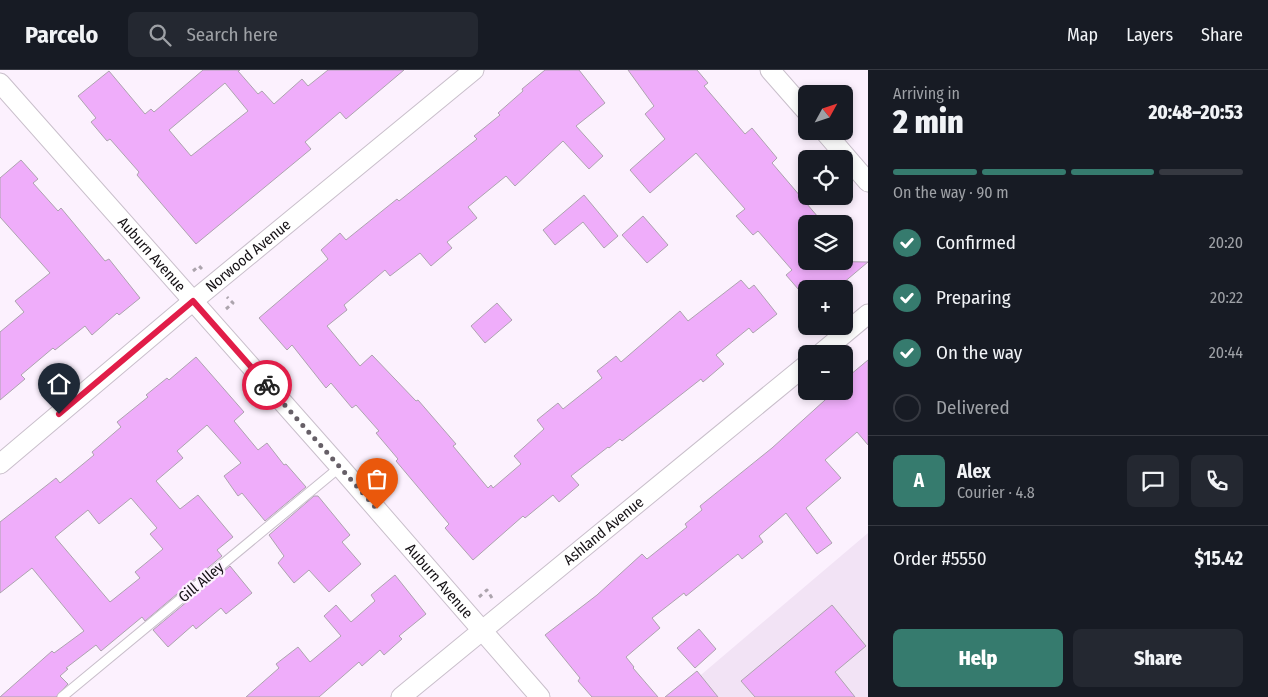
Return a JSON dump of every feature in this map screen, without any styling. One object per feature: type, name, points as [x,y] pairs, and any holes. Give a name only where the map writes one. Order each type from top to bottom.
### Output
[{"type":"street","name":"Norwood Avenue","points":[[0,464],[193,301],[474,70]]},
{"type":"street","points":[[770,70],[798,102]]},
{"type":"street","name":"Auburn Avenue","points":[[0,83],[340,466],[540,697]]},
{"type":"street","points":[[832,140],[868,182]]},
{"type":"street","points":[[831,345],[868,314]]},
{"type":"street","name":"Ashland Avenue","points":[[401,697],[798,372]]},
{"type":"lane","name":"Gill Alley","points":[[62,697],[340,466]]},
{"type":"path","points":[[190,273],[199,266]]},
{"type":"path","points":[[225,310],[233,303],[227,297]]},
{"type":"path","points":[[479,596],[487,590],[492,599]]},
{"type":"shaded area","points":[[868,533],[868,697],[675,697]]},
{"type":"building","points":[[203,70],[240,70],[238,71],[258,94],[262,91],[274,104],[302,79],[308,86],[328,70],[404,70],[346,119],[340,112],[305,142],[311,149],[196,244],[137,175],[139,172],[110,139],[107,141],[91,122],[96,118],[78,96],[109,71],[145,114],[151,109],[154,112]],"holes":[[[225,83],[248,111],[191,156],[169,130]]]},
{"type":"building","points":[[545,70],[579,70],[605,103],[576,126],[603,156],[589,169],[563,141],[515,186],[506,176],[468,207],[477,218],[447,242],[452,248],[431,266],[420,253],[390,276],[385,270],[344,305],[347,310],[327,326],[360,366],[372,355],[416,401],[418,400],[456,444],[453,446],[488,488],[491,485],[493,488],[521,464],[514,456],[544,429],[537,420],[558,403],[563,409],[602,378],[597,371],[616,356],[621,362],[680,311],[688,321],[741,280],[749,289],[754,285],[777,314],[753,333],[749,328],[716,355],[724,364],[703,382],[701,379],[622,441],[620,439],[608,447],[571,476],[579,485],[559,502],[553,495],[525,518],[523,516],[473,560],[445,528],[449,524],[396,461],[398,459],[376,433],[379,431],[356,405],[352,408],[331,383],[326,388],[292,345],[287,350],[259,318],[328,259],[321,250],[340,233],[346,240],[477,139],[474,136],[500,115],[498,113],[523,91],[522,89]]},
{"type":"building","points":[[628,70],[697,70],[708,83],[704,86],[745,134],[752,128],[777,158],[772,163],[798,194],[798,205],[808,205],[816,215],[798,215],[798,270],[853,270],[853,262],[868,262],[847,280],[798,280],[798,289],[786,275],[792,270],[758,231],[753,235],[736,216],[745,209],[696,153],[650,193],[630,170],[665,139],[645,114],[654,106]]},
{"type":"building","points":[[21,160],[38,179],[33,183],[58,211],[61,208],[105,261],[109,259],[140,298],[119,315],[117,313],[92,335],[85,326],[55,350],[53,348],[21,375],[25,379],[0,400],[0,332],[24,312],[15,301],[50,273],[0,217],[0,178]]},
{"type":"building","points":[[584,195],[618,236],[604,248],[583,222],[555,245],[543,230]]},
{"type":"building","points":[[643,216],[668,245],[647,263],[622,235]]},
{"type":"building","points":[[497,303],[512,320],[485,343],[471,326]]},
{"type":"building","points":[[196,357],[244,412],[234,421],[258,450],[267,443],[284,465],[286,464],[306,487],[265,521],[242,493],[238,496],[224,476],[241,463],[207,425],[177,451],[183,458],[156,481],[180,509],[198,495],[233,537],[217,550],[222,556],[145,621],[142,617],[101,651],[96,645],[66,668],[68,669],[60,676],[68,684],[56,697],[0,697],[52,651],[54,653],[84,631],[32,568],[0,593],[0,522],[56,478],[60,483],[94,455],[92,452],[121,427],[117,422],[148,397],[146,395],[167,378],[169,380]],"holes":[[[131,498],[157,528],[150,534],[163,549],[135,572],[140,578],[110,602],[55,537],[88,510],[99,524]]]},
{"type":"building","points":[[868,360],[868,445],[857,432],[825,460],[841,478],[806,508],[832,543],[817,554],[786,513],[759,536],[763,542],[742,559],[738,554],[686,596],[684,593],[652,618],[660,628],[626,657],[658,697],[592,697],[578,681],[580,678],[545,635],[597,595],[642,554],[647,559],[687,527],[685,524],[702,510],[700,506],[772,448],[825,400],[853,400],[853,372]]},
{"type":"building","points":[[314,496],[318,496],[350,535],[342,542],[361,564],[329,592],[309,570],[294,583],[278,563],[284,556],[269,535]]},
{"type":"building","points":[[230,566],[252,593],[226,614],[221,608],[196,629],[193,625],[168,647],[153,630]]},
{"type":"building","points":[[395,575],[426,614],[399,636],[402,639],[384,655],[380,650],[362,666],[359,662],[319,697],[246,697],[279,668],[276,664],[298,647],[310,662],[341,636],[324,616],[336,605],[351,622],[375,601],[371,595]]},
{"type":"building","points":[[832,605],[866,646],[835,672],[855,697],[755,697],[741,681]]},
{"type":"building","points":[[699,629],[716,649],[695,668],[677,648]]},
{"type":"building","points":[[697,671],[718,697],[665,697]]},
{"type":"way so far","points":[[267,385],[377,509]]},
{"type":"route","points":[[59,414],[193,301],[267,385]]}]
